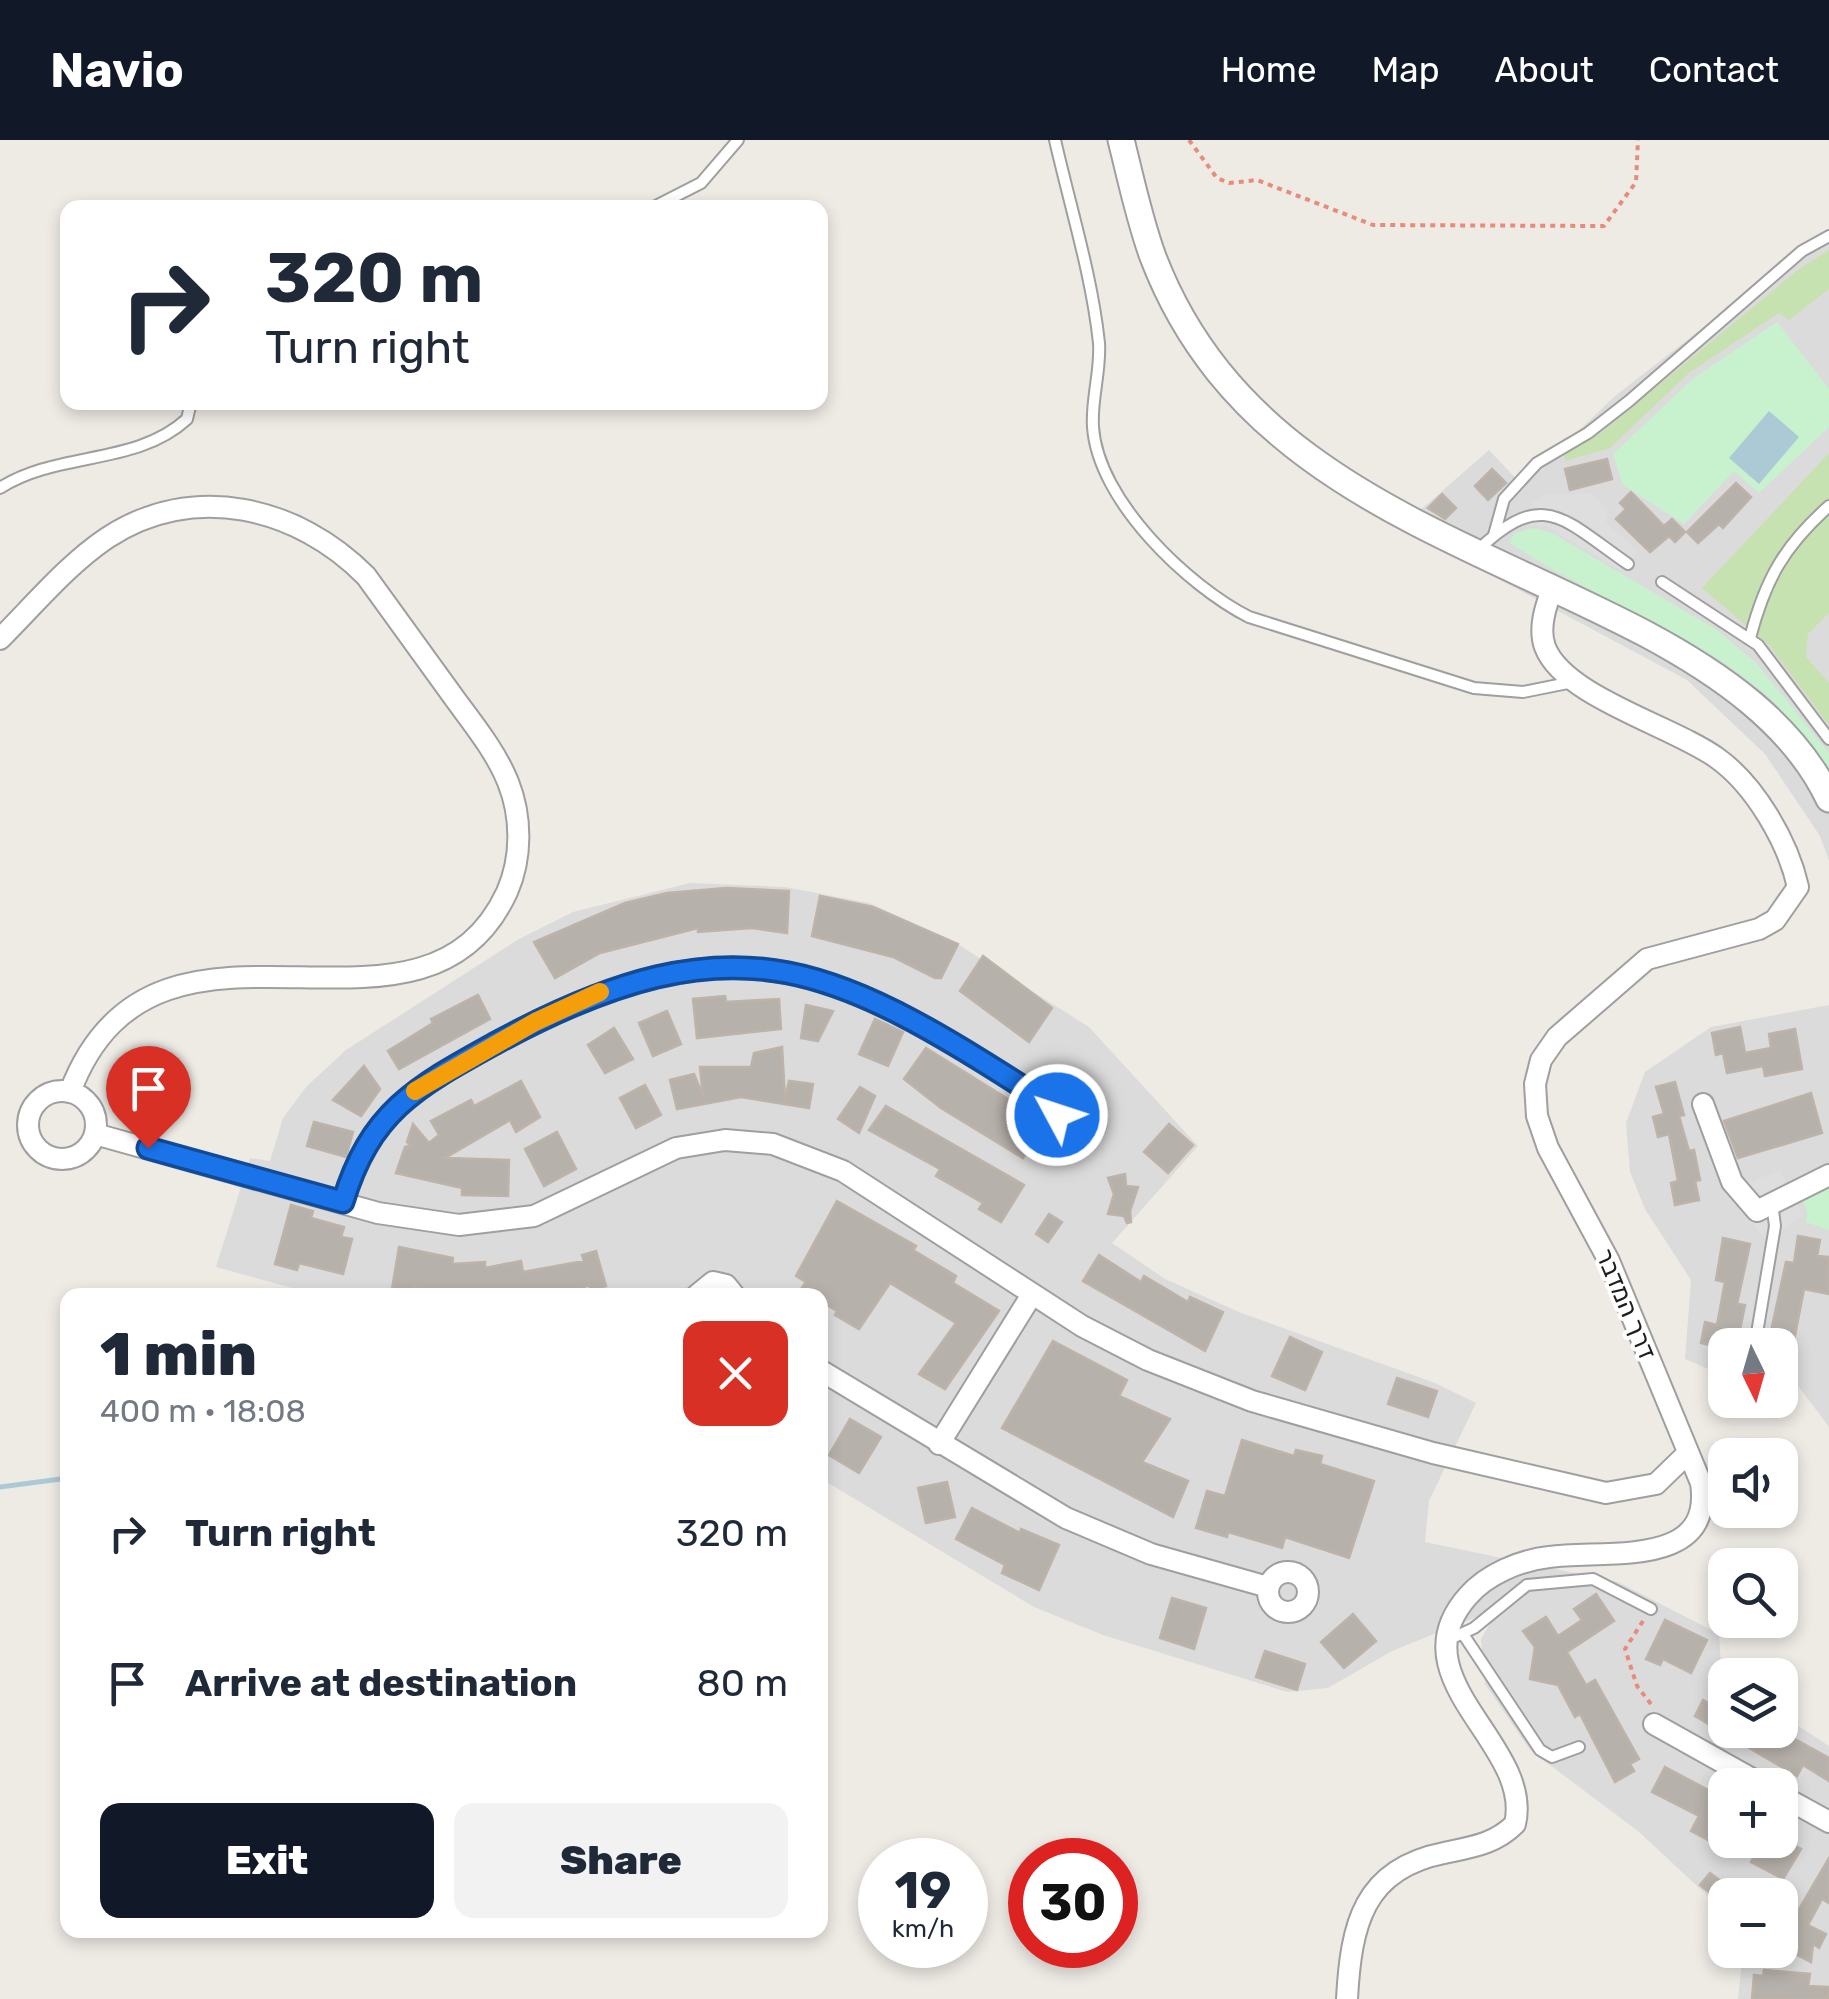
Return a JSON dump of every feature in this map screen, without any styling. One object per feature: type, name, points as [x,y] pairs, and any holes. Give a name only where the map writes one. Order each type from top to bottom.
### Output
[{"type":"street","points":[[1121,140],[1145,232],[1171,294],[1223,376],[1254,416],[1346,484],[1486,543],[1553,587],[1673,648],[1719,678],[1758,708],[1796,747],[1829,799]]},
{"type":"street","points":[[0,638],[80,560],[138,522],[201,507],[264,512],[320,536],[366,576],[490,748],[508,782],[518,815],[519,849],[506,895],[480,934],[454,955],[424,970],[390,978],[282,976],[177,986],[140,1002],[111,1025],[87,1055],[70,1092]]},
{"type":"street","name":"דרך המדבר","points":[[1454,1638],[1451,1619],[1470,1593],[1514,1565],[1546,1557],[1652,1550],[1690,1533],[1704,1502],[1688,1453],[1609,1261],[1548,1148],[1537,1116],[1536,1084],[1542,1060],[1557,1037],[1615,982],[1647,959],[1673,949],[1759,929],[1776,920],[1798,887],[1780,838],[1720,760],[1574,682],[1545,647],[1544,612],[1553,587]]},
{"type":"street","points":[[343,1202],[370,1136],[388,1113],[428,1082],[577,1001],[659,974],[699,968],[778,970],[854,990],[929,1027],[1059,1110]]},
{"type":"street","points":[[70,1092],[93,1112],[95,1134],[84,1151],[65,1160],[49,1157],[33,1144],[28,1128],[32,1108],[48,1094],[70,1092]]},
{"type":"street","points":[[1703,1104],[1732,1182],[1765,1207],[1829,1176]]},
{"type":"street","points":[[95,1134],[433,1223],[510,1221],[558,1207],[629,1167],[676,1148],[725,1140],[761,1142],[797,1150],[843,1171],[1031,1296],[1148,1360],[1252,1401],[1523,1475],[1606,1492],[1630,1492],[1656,1484],[1688,1453]]},
{"type":"street","points":[[702,1288],[717,1282],[725,1288]]},
{"type":"street","points":[[939,1444],[1031,1296]]},
{"type":"street","points":[[828,1375],[939,1444],[1096,1532],[1165,1558],[1268,1587]]},
{"type":"street","points":[[1347,1999],[1354,1931],[1379,1884],[1416,1858],[1500,1839],[1515,1824],[1518,1792],[1460,1692],[1448,1662],[1454,1638]]},
{"type":"street","points":[[1654,1724],[1732,1768]]},
{"type":"street","points":[[1798,1805],[1829,1822]]},
{"type":"lane","points":[[668,200],[701,183],[738,140]]},
{"type":"lane","points":[[1055,140],[1098,340],[1093,431],[1101,460],[1135,521],[1222,604],[1249,618],[1474,688],[1523,692],[1574,682]]},
{"type":"lane","points":[[1486,543],[1504,500],[1537,462],[1588,433],[1630,401],[1802,251],[1829,236]]},
{"type":"lane","points":[[0,488],[34,473],[153,443],[187,418],[189,410]]},
{"type":"lane","points":[[1750,638],[1762,592],[1778,562],[1829,506]]},
{"type":"lane","points":[[1486,543],[1520,516],[1546,515],[1571,525],[1628,564]]},
{"type":"lane","points":[[1662,582],[1750,638],[1829,739]]},
{"type":"lane","points":[[1758,1328],[1775,1226],[1765,1207]]},
{"type":"lane","points":[[1580,1747],[1552,1756],[1540,1750],[1454,1638],[1528,1585],[1594,1579],[1651,1609]]},
{"type":"path","points":[[1189,140],[1217,178],[1229,184],[1257,180],[1373,226],[1604,226],[1636,182],[1638,140]]},
{"type":"path","points":[[1651,1609],[1625,1649],[1636,1686],[1654,1705],[1654,1724]]},
{"type":"shaded area","points":[[1829,230],[1829,861],[1820,836],[1765,754],[1687,680],[1401,527],[1489,450],[1522,485],[1615,396]]},
{"type":"shaded area","points":[[1592,493],[1608,511],[1606,522],[1638,552],[1623,572],[1544,525],[1532,525],[1531,502],[1547,494]]},
{"type":"shaded area","points":[[690,883],[785,887],[869,903],[951,940],[1089,1027],[1198,1146],[1112,1243],[1165,1279],[1239,1312],[1435,1383],[1476,1403],[1429,1501],[1425,1542],[1618,1582],[1708,1628],[1708,1638],[1719,1638],[1720,1658],[1708,1658],[1708,1748],[1798,1748],[1798,1726],[1829,1746],[1829,1999],[1738,1999],[1741,1968],[1798,1968],[1798,1878],[1708,1878],[1708,1896],[1639,1832],[1530,1750],[1485,1684],[1481,1639],[1499,1608],[1392,1651],[1328,1688],[1287,1692],[1103,1635],[1034,1607],[828,1483],[828,1288],[292,1288],[216,1267],[250,1158],[270,1161],[283,1118],[306,1087],[346,1050],[519,939],[573,912]]},
{"type":"shaded area","points":[[1829,1005],[1829,1427],[1798,1386],[1798,1328],[1708,1328],[1708,1369],[1685,1359],[1691,1280],[1645,1209],[1630,1172],[1626,1123],[1645,1072],[1711,1027]]},
{"type":"shaded area","points":[[1780,1171],[1803,1215],[1767,1240],[1724,1192]]},
{"type":"green space","points":[[1829,250],[1829,289],[1789,320],[1779,313],[1689,373],[1610,448],[1565,461],[1564,451],[1602,432],[1799,269]]},
{"type":"green space","points":[[1777,322],[1829,389],[1829,427],[1759,493],[1734,471],[1684,524],[1623,485],[1613,454],[1695,377]]},
{"type":"green space","points":[[1829,453],[1829,613],[1808,634],[1806,657],[1829,683],[1829,725],[1769,645],[1702,588]]},
{"type":"green space","points":[[1533,528],[1552,533],[1717,630],[1756,663],[1829,753],[1829,773],[1784,713],[1736,672],[1509,542],[1515,533]]},
{"type":"green space","points":[[1829,1184],[1829,1230],[1806,1222],[1807,1210],[1800,1198]]},
{"type":"water","points":[[1769,411],[1799,437],[1759,484],[1729,458]]},
{"type":"building","points":[[1607,459],[1612,479],[1570,490],[1565,469]]},
{"type":"building","points":[[1492,469],[1506,483],[1488,500],[1475,486]]},
{"type":"building","points":[[1736,483],[1751,497],[1723,528],[1719,524],[1698,543],[1687,532]]},
{"type":"building","points":[[1631,492],[1664,526],[1672,519],[1685,532],[1675,542],[1669,536],[1650,552],[1616,519],[1626,509],[1620,503]]},
{"type":"building","points":[[1442,494],[1456,508],[1445,519],[1428,508]]},
{"type":"building","points":[[726,888],[789,891],[787,933],[752,928],[698,932],[698,928],[600,953],[555,978],[534,942],[625,903],[667,893]]},
{"type":"building","points":[[820,896],[873,907],[958,944],[941,978],[893,957],[812,936]]},
{"type":"building","points":[[983,956],[1052,1008],[1029,1042],[960,991]]},
{"type":"building","points":[[478,995],[490,1019],[399,1069],[388,1051],[433,1023],[431,1019]]},
{"type":"building","points":[[725,996],[726,1002],[779,999],[781,1029],[697,1038],[693,999]]},
{"type":"building","points":[[806,1005],[833,1011],[818,1041],[801,1038]]},
{"type":"building","points":[[667,1011],[681,1044],[653,1056],[639,1023]]},
{"type":"building","points":[[875,1019],[903,1032],[888,1066],[859,1054]]},
{"type":"building","points":[[1740,1027],[1745,1053],[1771,1048],[1769,1034],[1795,1029],[1802,1069],[1765,1076],[1763,1066],[1727,1073],[1723,1053],[1716,1055],[1712,1033]]},
{"type":"building","points":[[614,1028],[633,1059],[605,1073],[588,1045]]},
{"type":"building","points":[[782,1047],[785,1099],[789,1081],[813,1084],[809,1108],[741,1097],[677,1109],[670,1080],[694,1074],[703,1096],[700,1067],[751,1067],[754,1053]]},
{"type":"building","points":[[926,1048],[1029,1112],[1024,1121],[1040,1131],[1023,1158],[941,1108],[904,1079]]},
{"type":"building","points":[[364,1066],[380,1089],[361,1116],[333,1100]]},
{"type":"building","points":[[521,1081],[540,1117],[516,1132],[510,1120],[445,1158],[509,1160],[508,1196],[462,1195],[462,1188],[396,1173],[405,1147],[411,1145],[407,1142],[413,1124],[429,1143],[439,1135],[431,1121],[471,1100],[474,1106]]},
{"type":"building","points":[[1675,1082],[1684,1115],[1679,1116],[1689,1151],[1694,1150],[1700,1180],[1695,1181],[1699,1200],[1675,1205],[1671,1183],[1678,1181],[1669,1134],[1658,1137],[1653,1117],[1664,1114],[1656,1087]]},
{"type":"building","points":[[645,1085],[661,1115],[636,1128],[620,1098]]},
{"type":"building","points":[[860,1087],[875,1096],[859,1133],[838,1119]]},
{"type":"building","points":[[1811,1093],[1822,1133],[1738,1158],[1724,1121]]},
{"type":"building","points":[[886,1106],[1024,1185],[1001,1222],[979,1209],[983,1203],[936,1176],[940,1169],[869,1130]]},
{"type":"building","points":[[314,1122],[353,1132],[346,1157],[307,1146]]},
{"type":"building","points":[[1169,1124],[1193,1145],[1168,1173],[1144,1152]]},
{"type":"building","points":[[557,1132],[576,1169],[544,1186],[525,1149]]},
{"type":"building","points":[[1125,1174],[1126,1186],[1138,1187],[1130,1211],[1131,1222],[1127,1223],[1124,1216],[1108,1214],[1114,1194],[1108,1178]]},
{"type":"building","points":[[837,1201],[916,1246],[913,1250],[956,1276],[953,1283],[999,1311],[945,1389],[919,1374],[956,1323],[890,1283],[859,1329],[835,1315],[837,1311],[828,1306],[828,1288],[802,1288],[806,1282],[796,1276]]},
{"type":"building","points":[[291,1205],[313,1211],[311,1218],[344,1227],[341,1237],[352,1239],[343,1274],[299,1263],[297,1270],[275,1264]]},
{"type":"building","points":[[1049,1214],[1062,1222],[1048,1242],[1036,1234]]},
{"type":"building","points":[[1798,1236],[1820,1240],[1817,1256],[1829,1257],[1829,1294],[1804,1289],[1796,1328],[1772,1328],[1786,1262],[1794,1263]]},
{"type":"building","points":[[1723,1238],[1750,1244],[1737,1304],[1745,1305],[1740,1328],[1708,1328],[1708,1344],[1701,1343],[1705,1322],[1717,1325],[1725,1282],[1716,1280]]},
{"type":"building","points":[[399,1247],[453,1258],[452,1264],[485,1262],[485,1268],[521,1261],[523,1272],[584,1261],[582,1255],[596,1251],[606,1286],[598,1288],[392,1288]]},
{"type":"building","points":[[1099,1255],[1141,1282],[1144,1276],[1188,1302],[1190,1297],[1223,1312],[1205,1351],[1083,1281]]},
{"type":"building","points":[[1290,1337],[1322,1352],[1305,1390],[1272,1376]]},
{"type":"building","points":[[1053,1341],[1127,1380],[1119,1396],[1170,1419],[1142,1462],[1188,1481],[1173,1517],[1002,1428]]},
{"type":"building","points":[[1397,1378],[1437,1391],[1428,1417],[1388,1404]]},
{"type":"building","points":[[850,1419],[881,1437],[859,1473],[829,1455]]},
{"type":"building","points":[[1242,1440],[1294,1456],[1296,1450],[1322,1456],[1320,1464],[1374,1481],[1349,1558],[1285,1537],[1282,1548],[1228,1532],[1227,1537],[1196,1528],[1207,1491],[1225,1496]]},
{"type":"building","points":[[947,1482],[955,1517],[926,1523],[918,1488]]},
{"type":"building","points":[[972,1508],[1020,1533],[1021,1529],[1059,1545],[1039,1590],[1002,1573],[1005,1565],[956,1539]]},
{"type":"building","points":[[1596,1594],[1614,1621],[1567,1652],[1586,1685],[1595,1680],[1639,1759],[1630,1764],[1634,1771],[1615,1782],[1580,1714],[1575,1717],[1558,1685],[1530,1679],[1535,1647],[1523,1631],[1546,1617],[1558,1636],[1582,1620],[1574,1609]]},
{"type":"building","points":[[1172,1598],[1206,1608],[1194,1649],[1160,1638]]},
{"type":"building","points":[[1353,1614],[1376,1641],[1344,1668],[1321,1642]]},
{"type":"building","points":[[1665,1620],[1707,1640],[1691,1673],[1663,1659],[1660,1665],[1646,1659]]},
{"type":"building","points":[[1265,1651],[1305,1664],[1297,1690],[1256,1677]]},
{"type":"building","points":[[1703,1700],[1708,1703],[1708,1724],[1695,1716]]},
{"type":"building","points":[[1798,1741],[1829,1758],[1829,1781],[1803,1765],[1798,1774],[1798,1768],[1783,1768],[1749,1748],[1798,1748]]},
{"type":"building","points":[[1665,1767],[1708,1790],[1708,1840],[1691,1831],[1699,1816],[1652,1792]]},
{"type":"building","points":[[1753,1858],[1796,1858],[1784,1878],[1751,1862]]},
{"type":"building","points":[[1829,1858],[1829,1903],[1822,1899],[1808,1925],[1826,1934],[1819,1948],[1813,1944],[1811,1962],[1798,1955],[1798,1911]]},
{"type":"building","points":[[1710,1873],[1717,1878],[1708,1878],[1708,1891],[1700,1885]]},
{"type":"building","points":[[1764,1970],[1810,1974],[1808,1986],[1829,1987],[1829,1999],[1752,1999],[1754,1975],[1763,1976]]},
{"type":"waterway","points":[[0,1487],[60,1479]]},
{"type":"slow traffic","points":[[415,1091],[535,1022],[600,992]]},
{"type":"route","points":[[148,1148],[343,1202],[356,1161],[370,1136],[388,1113],[428,1082],[577,1001],[618,985],[699,968],[778,970],[854,990],[929,1027],[1059,1110],[1057,1115]]}]
